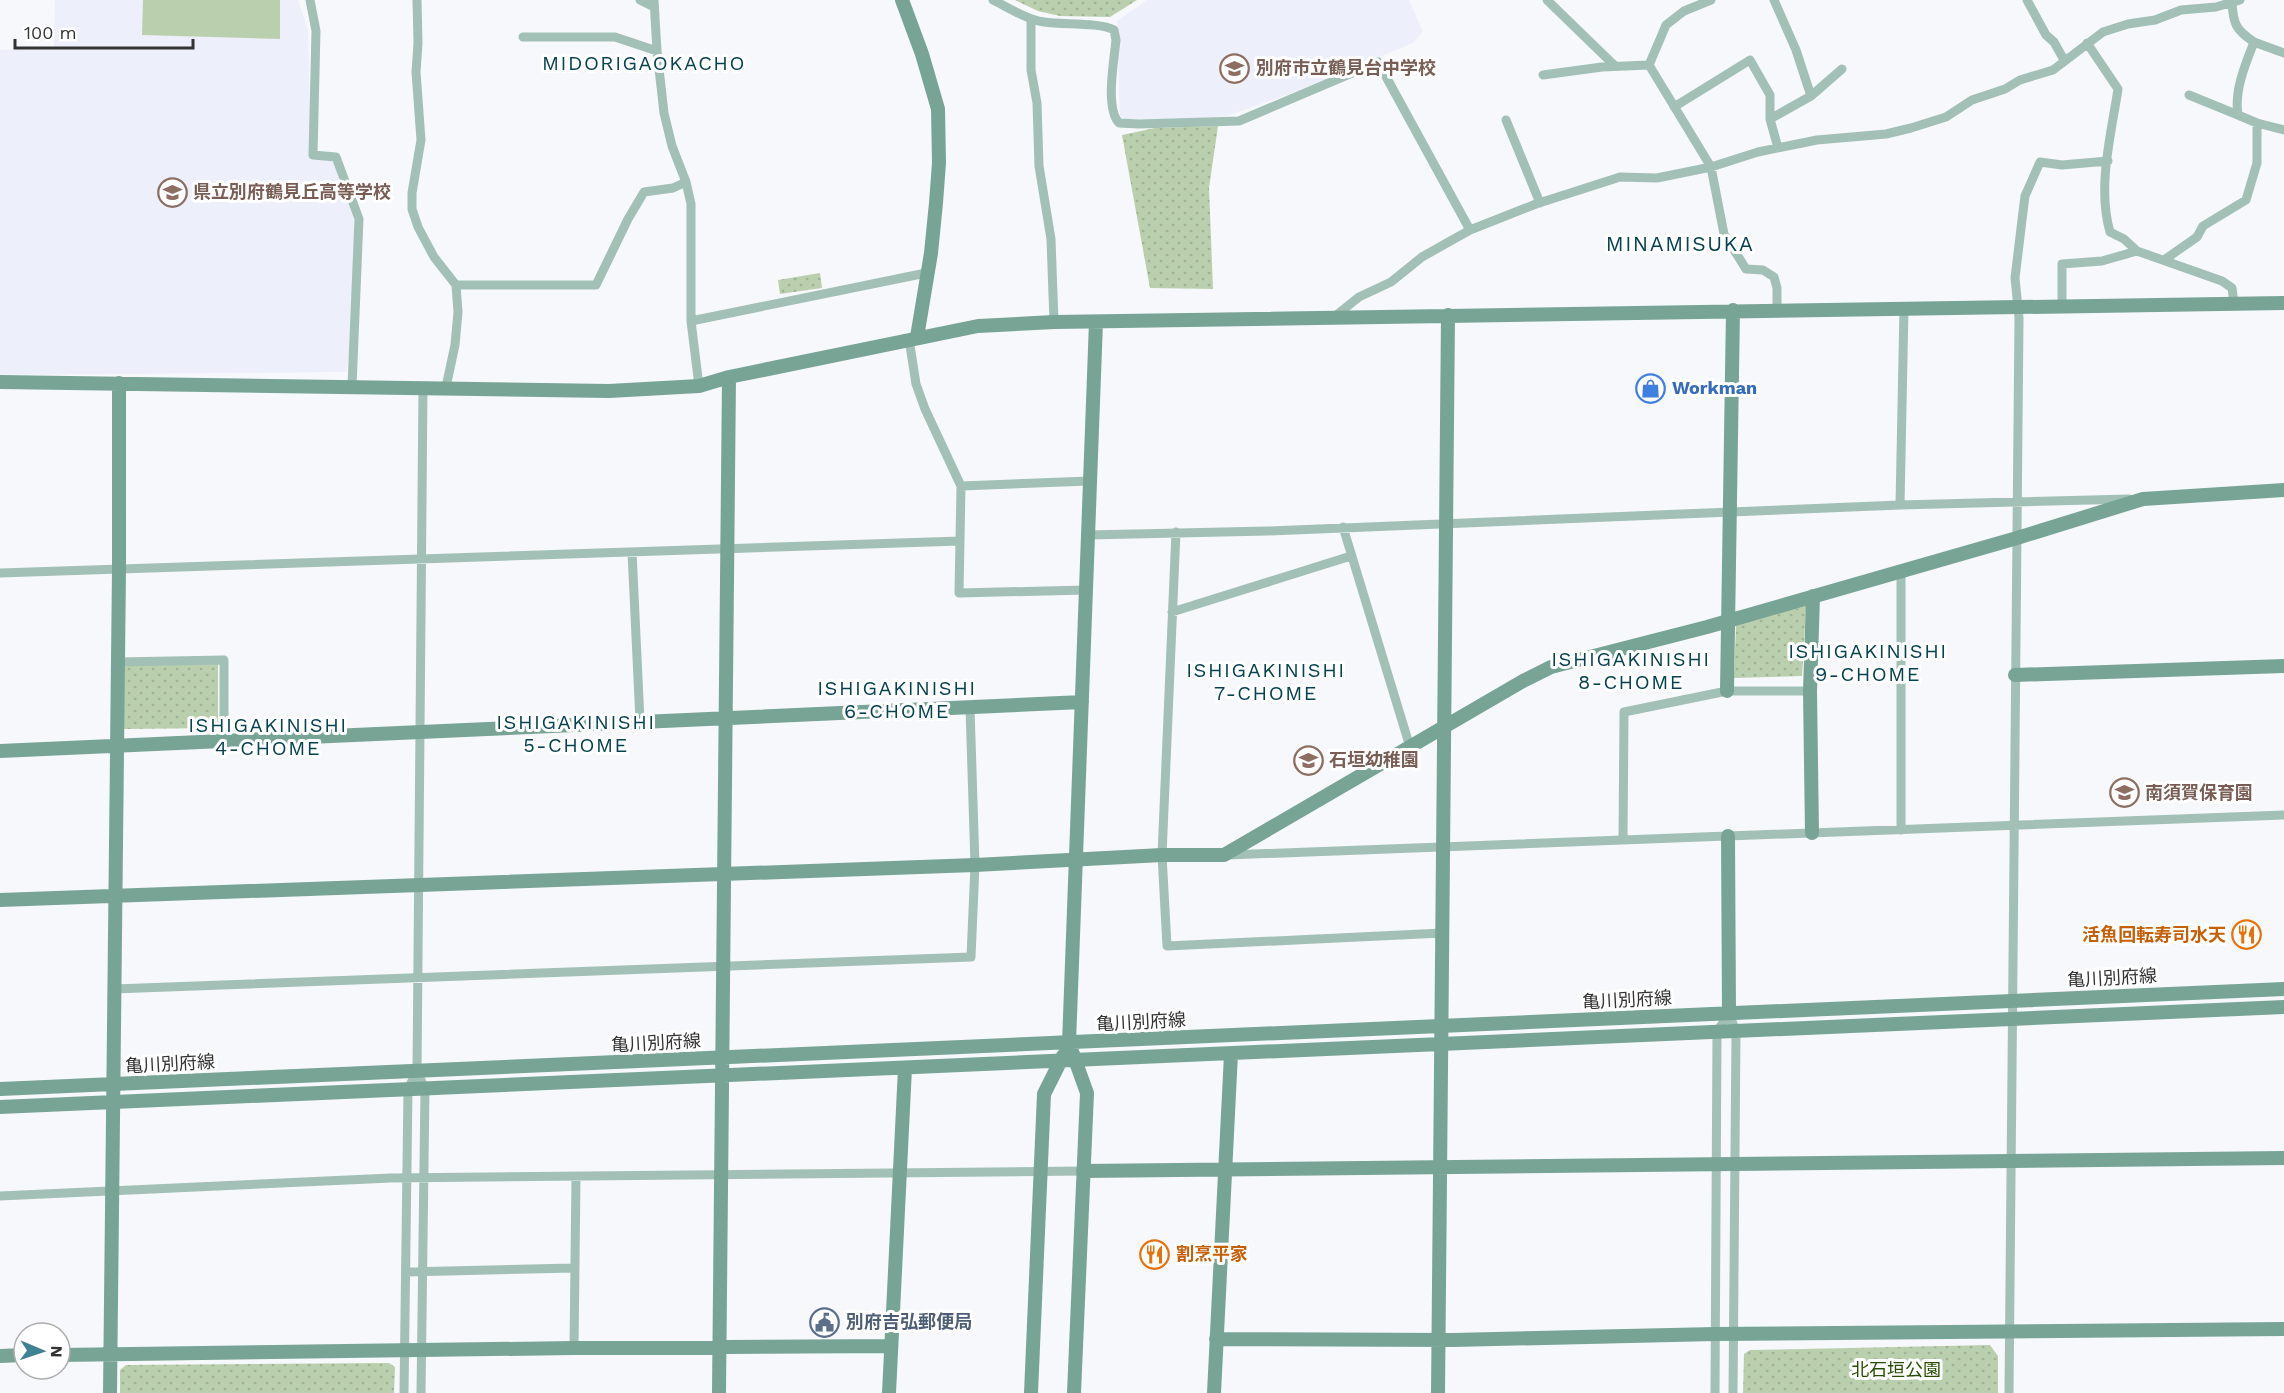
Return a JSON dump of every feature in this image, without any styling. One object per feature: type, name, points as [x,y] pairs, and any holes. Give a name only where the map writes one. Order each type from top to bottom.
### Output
[{"type":"street","points":[[310,0],[316,32],[313,154],[336,157],[359,219],[352,386]]},
{"type":"street","points":[[417,0],[416,72],[421,140],[412,193],[412,209],[418,228],[434,257],[456,285],[458,312],[446,387]]},
{"type":"street","points":[[640,0],[654,4],[664,113],[691,204],[691,321],[699,386]]},
{"type":"street","points":[[902,0],[922,54],[938,109],[939,163],[931,253],[913,338],[916,384],[925,409],[961,486],[959,593],[1086,590]]},
{"type":"street","points":[[993,0],[1031,19],[1081,26],[1106,26],[1114,30],[1116,40],[1112,104],[1113,117],[1119,123],[1239,121],[1378,62],[1470,230]]},
{"type":"street","points":[[1547,0],[1615,66]]},
{"type":"street","points":[[1649,65],[1666,25],[1684,11],[1711,0]]},
{"type":"street","points":[[1774,0],[1796,50],[1811,96]]},
{"type":"street","points":[[2027,0],[2046,35],[2055,42],[2064,60]]},
{"type":"street","points":[[1334,317],[1359,297],[1391,282],[1422,257],[1470,230],[1540,203],[1620,177],[1657,178],[1711,167],[1778,148],[1841,137],[1886,134],[1911,128],[1946,117],[1972,100],[2005,89],[2020,80],[2053,70],[2103,32],[2128,24],[2156,20],[2181,10],[2216,7],[2236,1],[2233,20],[2240,33],[2254,42],[2284,53]]},
{"type":"street","points":[[1031,19],[1031,70],[1037,103],[1039,166],[1051,239],[1054,322]]},
{"type":"street","points":[[523,37],[615,37],[657,51]]},
{"type":"street","points":[[2238,115],[2236,105],[2244,67],[2254,42]]},
{"type":"street","points":[[2087,43],[2118,89],[2108,161],[2106,218],[2110,232],[2124,239],[2137,251],[2222,281],[2232,288],[2234,303]]},
{"type":"street","points":[[1674,107],[1750,60],[1770,95],[1770,119],[1778,148]]},
{"type":"street","points":[[1543,75],[1615,66],[1649,65]]},
{"type":"street","points":[[1649,65],[1711,167],[1724,234],[1746,268],[1763,270],[1774,277],[1777,309]]},
{"type":"street","points":[[1770,119],[1811,96],[1842,69]]},
{"type":"street","points":[[2189,95],[2257,123],[2284,130]]},
{"type":"street","points":[[1506,120],[1540,203]]},
{"type":"street","points":[[2164,260],[2197,237],[2204,226],[2246,200],[2257,163],[2257,123]]},
{"type":"street","points":[[2008,1393],[2019,306],[2015,278],[2025,196],[2040,162],[2062,165],[2108,161]]},
{"type":"street","points":[[456,285],[596,285],[628,219],[644,192],[673,188],[686,182]]},
{"type":"street","points":[[2062,306],[2062,264],[2102,261],[2137,251]]},
{"type":"street","points":[[691,321],[926,273]]},
{"type":"street","points":[[0,381],[609,391],[699,386],[729,377],[978,326],[1054,322],[1777,309],[2284,303]]},
{"type":"street","points":[[1900,505],[1904,308]]},
{"type":"street","points":[[1726,691],[1733,310]]},
{"type":"street","points":[[1438,1393],[1444,523],[1448,315]]},
{"type":"street","points":[[1074,1393],[1087,1093],[1069,1043],[1096,322]]},
{"type":"street","points":[[719,1393],[729,377]]},
{"type":"street","points":[[110,1393],[119,383]]},
{"type":"street","points":[[421,1393],[425,1089],[417,1071],[423,387]]},
{"type":"street","points":[[961,486],[1090,481]]},
{"type":"street","points":[[1088,535],[1900,505],[2144,499],[2284,490]]},
{"type":"street","points":[[1224,855],[1551,667],[1727,621],[2144,499]]},
{"type":"street","points":[[1342,527],[1410,747]]},
{"type":"street","points":[[1176,532],[1162,855],[1167,946],[1442,933]]},
{"type":"street","points":[[0,573],[960,541]]},
{"type":"street","points":[[632,552],[640,721]]},
{"type":"street","points":[[1172,612],[1351,556]]},
{"type":"street","points":[[1901,570],[1901,830]]},
{"type":"street","points":[[1812,833],[1810,691],[1813,596]]},
{"type":"street","points":[[117,662],[224,660],[224,740]]},
{"type":"street","points":[[2016,675],[2284,666]]},
{"type":"street","points":[[1623,840],[1624,711],[1726,691],[1810,691]]},
{"type":"street","points":[[0,751],[1082,702]]},
{"type":"street","points":[[114,989],[971,957],[975,865],[970,708]]},
{"type":"street","points":[[0,900],[2284,815]]},
{"type":"street","points":[[1728,836],[1729,1013],[1736,1032],[1733,1393]]},
{"type":"street","name":"亀川別府線","points":[[0,1089],[2284,989]]},
{"type":"street","name":"亀川別府線","points":[[0,1107],[2284,1007]]},
{"type":"street","points":[[1715,1393],[1717,1032],[1729,1013]]},
{"type":"street","points":[[1031,1393],[1044,1095],[1069,1043]]},
{"type":"street","points":[[1214,1393],[1231,1054]]},
{"type":"street","points":[[889,1393],[904,1068]]},
{"type":"street","points":[[404,1393],[408,1089],[417,1071]]},
{"type":"street","points":[[0,1196],[407,1178],[2284,1158]]},
{"type":"street","points":[[574,1348],[576,1177]]},
{"type":"street","points":[[406,1272],[574,1268]]},
{"type":"street","points":[[1216,1339],[1438,1339],[2284,1329]]},
{"type":"street","points":[[72,1355],[891,1346]]},
{"type":"shaded area","name":"県立別府鶴見丘高等学校","points":[[55,0],[298,0],[308,29],[311,157],[333,160],[355,224],[352,341],[346,372],[0,375],[0,50],[54,48]]},
{"type":"shaded area","name":"別府市立鶴見台中学校","points":[[1147,0],[1409,0],[1423,32],[1413,43],[1292,93],[1226,116],[1174,120],[1120,120],[1117,21]]},
{"type":"green space","points":[[143,0],[280,0],[280,39],[142,35]]},
{"type":"green space","points":[[1015,0],[1137,0],[1110,17],[1060,16],[1038,11]]},
{"type":"green space","points":[[1218,126],[1209,188],[1213,289],[1150,288],[1122,135],[1155,128]]},
{"type":"green space","points":[[820,273],[822,288],[780,294],[778,280]]},
{"type":"green space","points":[[1806,606],[1802,676],[1734,678],[1736,625]]},
{"type":"green space","points":[[218,664],[218,728],[123,729],[123,665]]},
{"type":"green space","name":"北石垣公園","points":[[1990,1345],[1998,1356],[1998,1393],[1743,1393],[1744,1354],[1750,1350]]},
{"type":"green space","points":[[389,1363],[395,1367],[394,1393],[120,1393],[120,1370],[126,1365]]},
{"type":"place","name":"別府市立鶴見台中学校","points":[[1235,68]]},
{"type":"place","name":"県立別府鶴見丘高等学校","points":[[172,192]]},
{"type":"place","name":"Workman","points":[[1651,388]]},
{"type":"place","name":"石垣幼稚園","points":[[1308,760]]},
{"type":"place","name":"南須賀保育園","points":[[2124,793]]},
{"type":"place","name":"活魚回転寿司水天","points":[[2247,935]]},
{"type":"place","name":"割烹平家","points":[[1155,1254]]},
{"type":"place","name":"別府吉弘郵便局","points":[[825,1322]]},
{"type":"district","name":"MIDORIGAOKACHO","points":[[644,63]]},
{"type":"district","name":"MINAMISUKA","points":[[1680,244]]},
{"type":"district","name":"ISHIGAKINISHI 9-CHOME","points":[[1868,662]]},
{"type":"district","name":"ISHIGAKINISHI 8-CHOME","points":[[1631,670]]},
{"type":"district","name":"ISHIGAKINISHI 7-CHOME","points":[[1266,682]]},
{"type":"district","name":"ISHIGAKINISHI 6-CHOME","points":[[897,700]]},
{"type":"district","name":"ISHIGAKINISHI 5-CHOME","points":[[576,734]]},
{"type":"district","name":"ISHIGAKINISHI 4-CHOME","points":[[268,736]]}]
